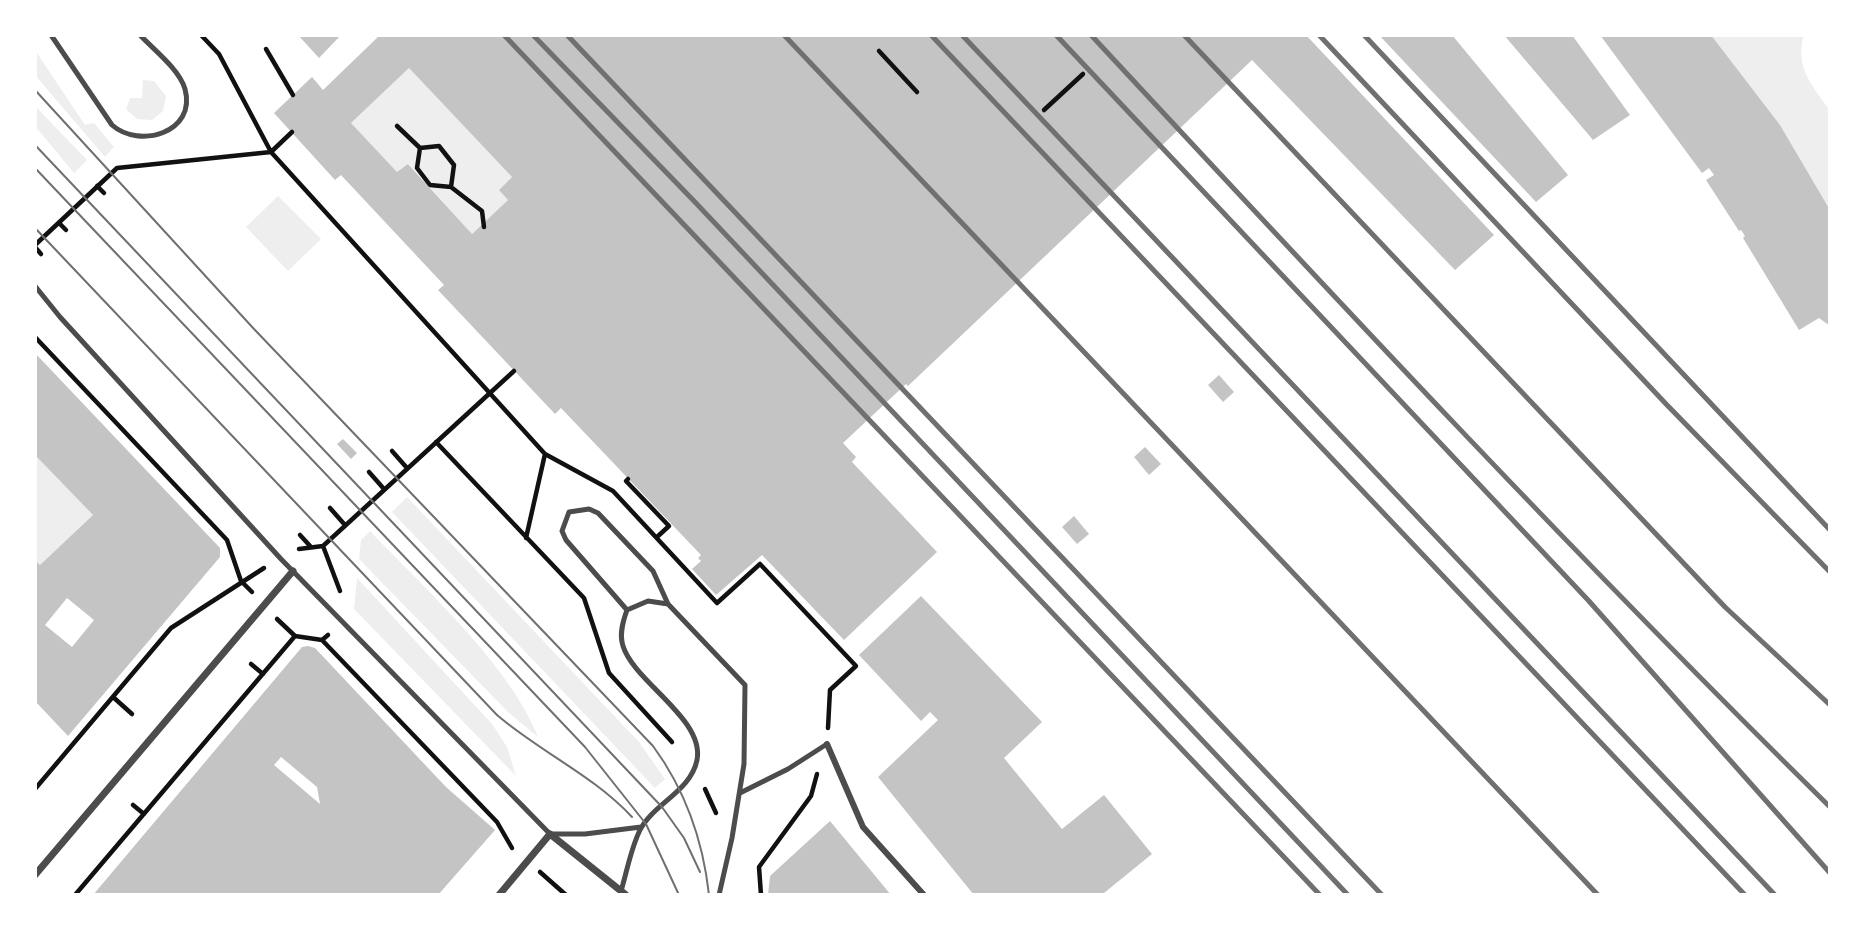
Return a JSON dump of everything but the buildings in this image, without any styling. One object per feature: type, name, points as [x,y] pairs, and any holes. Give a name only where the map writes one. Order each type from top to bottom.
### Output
[{"type":"street","points":[[35,875],[293,571]]},
{"type":"street","points":[[827,744],[863,827],[924,895]]},
{"type":"street","points":[[499,895],[550,834],[623,893]]},
{"type":"lane","points":[[51,35],[113,125],[125,135],[142,138],[171,130],[183,113],[187,99],[177,75],[140,35]]},
{"type":"lane","points":[[35,286],[60,317],[293,571],[505,791],[550,834],[584,834],[641,827]]},
{"type":"lane","points":[[627,610],[566,541],[562,531],[569,512],[589,509],[598,513],[653,571],[668,604],[745,685],[744,764],[719,895]]},
{"type":"lane","points":[[627,610],[648,601],[668,604]]},
{"type":"lane","points":[[623,893],[641,827],[687,779],[697,761],[698,752],[687,725],[629,659],[622,636],[627,610]]},
{"type":"lane","points":[[740,793],[788,769],[827,744]]},
{"type":"path","points":[[201,35],[219,54],[271,152],[545,454],[613,491],[717,603],[760,564],[856,666],[830,690],[827,744],[811,796],[759,867],[761,895]]},
{"type":"path","points":[[266,49],[293,95]]},
{"type":"path","points":[[879,51],[918,92]]},
{"type":"path","points":[[1044,110],[1083,74]]},
{"type":"path","points":[[397,126],[420,148],[439,146],[454,164],[451,187]]},
{"type":"path","points":[[41,254],[35,246],[120,167],[271,152],[292,132]]},
{"type":"path","points":[[420,148],[417,168],[430,185],[451,187],[482,211],[484,227]]},
{"type":"path","points":[[120,167],[125,172]]},
{"type":"path","points":[[97,186],[104,193]]},
{"type":"path","points":[[59,223],[66,230]]},
{"type":"path","points":[[35,337],[74,373],[227,540],[241,581],[171,628],[35,789]]},
{"type":"path","points":[[297,550],[323,546],[514,371]]},
{"type":"path","points":[[436,442],[584,598],[609,673],[675,745]]},
{"type":"path","points":[[393,451],[407,468]]},
{"type":"path","points":[[526,538],[545,454]]},
{"type":"path","points":[[369,472],[384,489]]},
{"type":"path","points":[[628,479],[626,481],[669,526],[657,537]]},
{"type":"path","points":[[330,508],[345,525]]},
{"type":"path","points":[[300,535],[311,547]]},
{"type":"path","points":[[323,546],[343,597]]},
{"type":"path","points":[[287,629],[293,638]]},
{"type":"path","points":[[322,640],[329,634]]},
{"type":"path","points":[[293,638],[322,640],[497,822],[508,844]]},
{"type":"path","points":[[75,895],[293,638]]},
{"type":"path","points":[[251,664],[262,674]]},
{"type":"path","points":[[113,697],[132,714]]},
{"type":"path","points":[[704,789],[720,820]]},
{"type":"path","points":[[133,804],[144,814]]},
{"type":"path","points":[[754,863],[759,867]]},
{"type":"shaded area","points":[[1711,35],[1804,35],[1801,56],[1803,66],[1830,114],[1830,210],[1780,125]]},
{"type":"shaded area","points":[[35,50],[85,125],[94,123],[114,147],[105,157],[35,75]]},
{"type":"shaded area","points":[[409,68],[512,177],[499,190],[508,200],[472,234],[409,164],[397,172],[351,123]]},
{"type":"shaded area","points":[[143,80],[154,81],[166,96],[163,111],[152,120],[137,119],[126,109],[130,98],[142,98]]},
{"type":"shaded area","points":[[35,106],[87,160],[74,173],[35,126]]},
{"type":"shaded area","points":[[278,196],[321,239],[288,271],[246,227]]},
{"type":"shaded area","points":[[35,455],[93,515],[40,565],[35,560]]},
{"type":"shaded area","points":[[407,497],[639,742],[665,779],[655,788],[392,512]]},
{"type":"shaded area","points":[[370,531],[440,602],[487,655],[508,682],[538,737],[509,713],[359,559],[361,540]]},
{"type":"shaded area","points":[[357,578],[492,724],[507,747],[516,776],[354,609]]},
{"type":"tram line","points":[[35,90],[254,329],[653,746],[684,798],[702,855],[709,895]]},
{"type":"tram line","points":[[35,145],[662,807],[684,838],[700,872]]},
{"type":"tram line","points":[[35,168],[585,747],[646,824],[679,895]]},
{"type":"tram line","points":[[35,228],[497,715],[583,776],[632,817]]},
{"type":"railway","points":[[504,35],[1320,895]]},
{"type":"railway","points":[[533,35],[694,201],[1348,895]]},
{"type":"railway","points":[[567,35],[1382,895]]},
{"type":"railway","points":[[784,35],[1598,895]]},
{"type":"railway","points":[[931,35],[1745,895]]},
{"type":"railway","points":[[962,35],[1775,895]]},
{"type":"railway","points":[[1056,35],[1588,600],[1830,873]]},
{"type":"railway","points":[[1091,35],[1548,522],[1830,807]]},
{"type":"railway","points":[[1184,35],[1725,607],[1830,705]]},
{"type":"railway","points":[[1319,35],[1667,405],[1830,572]]},
{"type":"railway","points":[[1364,35],[1830,530]]}]
